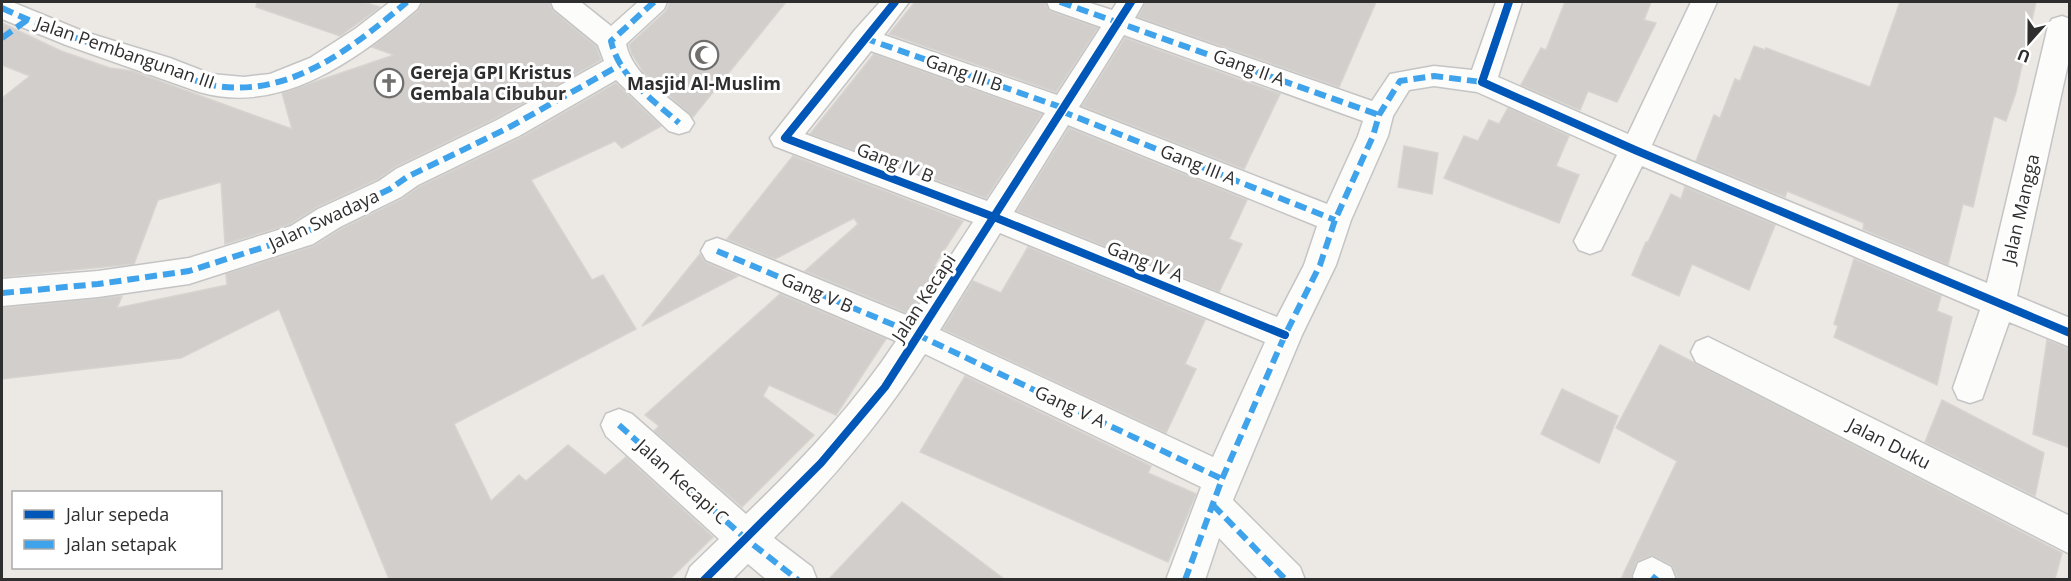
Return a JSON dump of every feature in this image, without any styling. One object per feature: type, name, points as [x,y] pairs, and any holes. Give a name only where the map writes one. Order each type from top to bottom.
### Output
[{"type":"street","name":"Jalan Pembangunan III","points":[[2,8],[86,44],[175,70],[214,86],[235,88],[283,81],[309,72],[371,33],[407,2]]},
{"type":"street","points":[[564,2],[615,53],[679,123]]},
{"type":"street","name":"Jalan Swadaya","points":[[2,293],[98,284],[189,271],[302,235],[329,218],[390,189],[407,177],[508,128],[615,53],[654,2]]},
{"type":"street","points":[[864,38],[895,2]]},
{"type":"street","name":"Gang II A","points":[[1060,2],[1125,11],[1379,115]]},
{"type":"street","points":[[1482,82],[1509,2]]},
{"type":"street","points":[[1590,241],[1704,2]]},
{"type":"street","name":"Jalan Kecapi","points":[[704,579],[830,456],[885,387],[1125,11]]},
{"type":"street","points":[[2,38],[27,20]]},
{"type":"street","name":"Jalan Mangga","points":[[1970,388],[2000,303],[2062,27]]},
{"type":"street","name":"Gang III B","points":[[864,38],[1062,110]]},
{"type":"street","name":"Gang IV B","points":[[864,38],[785,138],[994,217]]},
{"type":"street","points":[[1185,579],[1217,492],[1285,335],[1320,265],[1335,220],[1373,136],[1379,115],[1400,81],[1434,76],[1482,82],[1635,150],[2070,333]]},
{"type":"street","name":"Gang III A","points":[[1062,110],[1335,220]]},
{"type":"street","name":"Gang IV A","points":[[994,217],[1285,335]]},
{"type":"street","name":"Gang V B","points":[[717,251],[918,335]]},
{"type":"street","name":"Gang V A","points":[[918,335],[1217,492]]},
{"type":"street","name":"Jalan Duku","points":[[1708,352],[2070,536]]},
{"type":"street","name":"Jalan Kecapi C","points":[[619,424],[746,539],[798,579]]},
{"type":"street","points":[[1217,492],[1286,579]]},
{"type":"building","points":[[257,2],[363,2],[380,7],[340,36],[256,7]]},
{"type":"building","points":[[423,2],[549,2],[553,11],[596,46],[601,60],[496,118],[395,167],[378,179],[317,207],[290,224],[225,244],[221,182],[158,200],[134,264],[2,277],[2,98],[30,76],[2,65],[2,23],[61,51],[110,68],[132,71],[292,129],[282,93],[394,55],[372,47],[418,11]]},
{"type":"building","points":[[670,2],[786,2],[693,117],[644,73],[629,45],[666,11]]},
{"type":"building","points":[[915,2],[1045,2],[1049,11],[1098,28],[1056,92],[889,34]]},
{"type":"building","points":[[1146,2],[1376,2],[1339,87],[1138,17]]},
{"type":"building","points":[[1565,2],[1651,2],[1644,20],[1656,23],[1617,102],[1588,91],[1580,110],[1521,85],[1541,48],[1546,50]]},
{"type":"building","points":[[1900,2],[2036,2],[2016,92],[2006,121],[1994,116],[1973,207],[1963,204],[1948,265],[1863,229],[1864,223],[1787,191],[1785,197],[1696,161],[1714,115],[1720,118],[1735,79],[1740,81],[1754,46],[1765,50],[1766,48],[1870,87]]},
{"type":"building","points":[[1125,38],[1280,94],[1244,169],[1082,106]]},
{"type":"building","points":[[874,54],[1042,114],[986,198],[810,134]]},
{"type":"building","points":[[616,83],[661,126],[622,148],[615,141],[531,180],[592,280],[603,275],[636,329],[454,424],[491,501],[519,475],[526,481],[568,445],[605,475],[626,457],[713,537],[670,579],[389,579],[279,309],[181,358],[2,379],[2,308],[122,296],[117,308],[227,285],[226,274],[314,246],[341,229],[402,199],[419,187],[520,138]]},
{"type":"building","points":[[1508,108],[1569,136],[1556,166],[1579,175],[1559,223],[1444,178],[1464,136],[1478,141],[1489,120],[1499,124]]},
{"type":"building","points":[[1069,128],[1247,200],[1229,239],[1242,244],[1219,292],[1017,211]]},
{"type":"building","points":[[1404,146],[1438,153],[1432,194],[1398,187]]},
{"type":"building","points":[[793,156],[963,221],[934,266],[940,269],[910,314],[805,271],[858,224],[854,218],[775,259],[727,239]]},
{"type":"building","points":[[1685,187],[1775,225],[1749,290],[1692,264],[1679,296],[1632,275],[1671,194],[1681,199]]},
{"type":"building","points":[[1028,247],[1205,320],[1185,364],[1196,369],[1166,433],[943,329],[973,281],[1001,293]]},
{"type":"building","points":[[700,254],[705,262],[738,276],[642,326]]},
{"type":"building","points":[[1854,259],[1941,296],[1937,311],[1952,317],[1937,385],[1834,337],[1838,326],[1834,324]]},
{"type":"building","points":[[780,294],[886,339],[836,415],[769,385],[763,396],[814,435],[742,507],[654,431],[659,426],[645,415]]},
{"type":"building","points":[[2047,340],[2070,349],[2070,448],[2033,434]]},
{"type":"building","points":[[1660,345],[2062,553],[2055,579],[1678,579],[1672,565],[1651,555],[1636,562],[1632,579],[1621,579],[1677,461],[1616,428]]},
{"type":"building","points":[[965,376],[1151,466],[1148,473],[1196,494],[1168,562],[920,452]]},
{"type":"building","points":[[1562,389],[1618,416],[1599,463],[1541,434]]},
{"type":"building","points":[[1942,400],[2044,453],[2035,496],[1925,442]]},
{"type":"building","points":[[902,502],[951,539],[1004,579],[829,579]]},
{"type":"marked path","points":[[2,8],[38,24],[202,82],[217,86],[244,88],[296,77],[320,65],[343,52],[407,2]]},
{"type":"marked path","points":[[654,2],[611,41],[613,52],[637,85],[679,123]]},
{"type":"marked path","points":[[1060,2],[1379,115]]},
{"type":"marked path","points":[[2,38],[27,20]]},
{"type":"marked path","points":[[864,38],[1063,108]]},
{"type":"marked path","points":[[2,293],[98,284],[189,271],[302,235],[329,218],[390,189],[407,177],[508,128],[620,65]]},
{"type":"marked path","points":[[1185,580],[1222,479],[1285,335],[1320,265],[1335,220],[1373,136],[1379,115],[1400,81],[1434,76],[1482,82]]},
{"type":"marked path","points":[[1061,111],[1335,220]]},
{"type":"marked path","points":[[717,251],[918,335],[1222,479]]},
{"type":"marked path","points":[[619,425],[746,539],[798,580]]},
{"type":"marked path","points":[[1213,505],[1286,580]]},
{"type":"marked path","points":[[1652,576],[1657,580]]},
{"type":"cycle path","points":[[895,2],[785,138],[994,217],[1285,335]]},
{"type":"cycle path","points":[[704,580],[821,463],[885,387],[1131,2]]},
{"type":"cycle path","points":[[1509,2],[1482,82],[1635,150],[2070,333]]},
{"type":"place","name":"Masjid Al-Muslim","points":[[704,55]]},
{"type":"place","name":"Gereja GPI Kristus Gembala Cibubur","points":[[389,83]]}]
